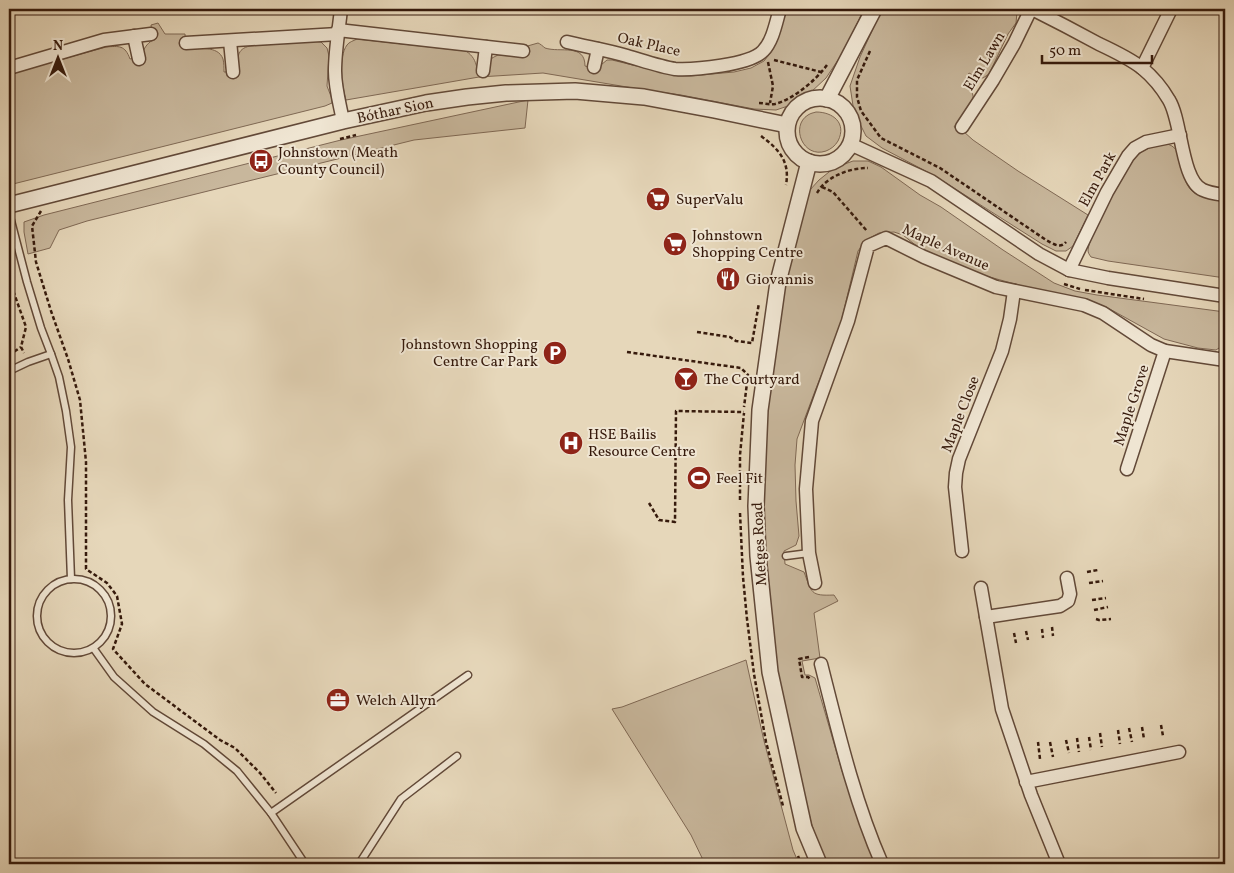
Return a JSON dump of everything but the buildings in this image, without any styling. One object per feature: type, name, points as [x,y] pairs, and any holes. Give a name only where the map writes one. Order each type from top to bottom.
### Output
[{"type":"street","points":[[341,9],[335,72],[343,122]]},
{"type":"street","points":[[762,52],[769,43],[780,9]]},
{"type":"street","points":[[827,99],[874,9]]},
{"type":"street","points":[[1031,9],[1108,48],[1142,68],[1153,78],[1171,102],[1176,115],[1190,176],[1195,185],[1203,191],[1225,195]]},
{"type":"street","name":"Elm Lawn","points":[[962,127],[993,80],[1014,44],[1031,9]]},
{"type":"street","points":[[1142,68],[1171,9]]},
{"type":"street","points":[[186,43],[338,32],[523,51]]},
{"type":"street","points":[[9,68],[104,40],[150,34]]},
{"type":"street","points":[[134,36],[139,59]]},
{"type":"street","points":[[230,41],[233,72]]},
{"type":"street","name":"Oak Place","points":[[567,42],[616,52],[673,69],[738,63],[757,57],[762,52]]},
{"type":"street","points":[[483,71],[486,47]]},
{"type":"street","name":"Oak Place","points":[[594,67],[598,49]]},
{"type":"street","name":"Bóthar Sion","points":[[9,205],[343,122],[426,103],[467,97],[506,93],[574,91],[644,97],[787,125]]},
{"type":"street","points":[[827,99],[841,106],[849,116],[852,128],[850,144],[841,156],[832,162],[819,164],[809,162],[802,159],[791,148],[788,140],[787,125],[792,113],[799,106],[811,100],[827,99]]},
{"type":"street","name":"Elm Park","points":[[1070,270],[1107,192],[1128,156],[1135,148],[1146,142],[1180,135]]},
{"type":"street","points":[[850,144],[931,181],[1039,254],[1070,270],[1108,278],[1225,296]]},
{"type":"street","name":"Metges Road","points":[[809,162],[778,282],[760,410],[756,506],[758,556],[770,672],[804,828],[818,864]]},
{"type":"street","name":"Maple Avenue","points":[[875,243],[886,238],[924,257],[996,287],[1084,305],[1103,313],[1151,346],[1165,351],[1225,360]]},
{"type":"street","points":[[815,584],[809,553],[806,489],[812,421],[848,321],[868,246],[875,243]]},
{"type":"street","name":"Maple Close","points":[[962,551],[955,487],[956,473],[960,458],[1002,351],[1010,320],[1014,291]]},
{"type":"street","name":"Maple Grove","points":[[1127,470],[1165,351]]},
{"type":"street","points":[[986,617],[1060,606],[1068,601],[1070,594],[1068,578]]},
{"type":"street","points":[[981,588],[1002,709],[1026,782],[1059,864]]},
{"type":"street","points":[[821,664],[841,745],[868,834],[882,864]]},
{"type":"street","points":[[1026,782],[1179,752]]},
{"type":"lane","points":[[9,213],[41,328],[59,377],[66,411],[71,447],[68,500],[71,579]]},
{"type":"lane","points":[[9,371],[51,354]]},
{"type":"lane","points":[[786,556],[809,553]]},
{"type":"lane","points":[[71,579],[83,580],[95,585],[104,594],[110,605],[112,617],[110,630],[94,649],[70,654],[48,644],[41,634],[37,622],[37,610],[41,598],[59,582],[71,579]]},
{"type":"lane","points":[[94,649],[114,677],[153,712],[204,744],[237,772],[271,813],[305,864]]},
{"type":"lane","points":[[271,813],[468,675]]},
{"type":"lane","points":[[358,864],[402,799],[457,756]]},
{"type":"path","points":[[870,51],[857,80],[857,97],[861,111],[881,138],[940,168],[1052,243],[1058,246],[1062,245],[1070,238]]},
{"type":"path","points":[[762,52],[769,58],[822,72]]},
{"type":"path","points":[[762,52],[768,64],[773,86],[770,104]]},
{"type":"path","points":[[755,102],[775,104],[792,96],[808,86],[827,64]]},
{"type":"path","points":[[851,82],[857,84]]},
{"type":"path","points":[[332,140],[361,134]]},
{"type":"path","points":[[762,136],[784,159],[788,172],[784,193]]},
{"type":"path","points":[[878,143],[881,138]]},
{"type":"path","points":[[814,199],[825,183],[844,172],[868,167],[875,170]]},
{"type":"path","points":[[822,186],[833,192],[871,235],[875,243]]},
{"type":"path","points":[[40,211],[32,226],[36,262],[80,400],[86,462],[86,569],[107,583],[117,596],[122,624],[113,649],[145,684],[220,740],[235,748],[260,773],[276,793]]},
{"type":"path","points":[[9,279],[26,327],[21,347],[28,362]]},
{"type":"path","points":[[697,332],[730,337],[736,341],[752,343],[760,294]]},
{"type":"path","points":[[9,355],[21,347]]},
{"type":"path","points":[[627,352],[741,368],[748,375],[740,455],[740,534],[747,620],[766,742],[785,814]]},
{"type":"path","points":[[650,503],[659,520],[675,522],[676,411],[744,412]]},
{"type":"path","points":[[1087,572],[1098,570]]},
{"type":"path","points":[[1089,583],[1103,580]]},
{"type":"path","points":[[1092,600],[1106,598]]},
{"type":"path","points":[[1094,610],[1108,607]]},
{"type":"path","points":[[1096,620],[1111,619]]},
{"type":"path","points":[[1052,627],[1053,636]]},
{"type":"path","points":[[1042,629],[1043,638]]},
{"type":"path","points":[[1026,631],[1028,640]]},
{"type":"path","points":[[1014,633],[1016,643]]},
{"type":"path","points":[[1161,725],[1163,736]]},
{"type":"path","points":[[1142,727],[1144,739]]},
{"type":"path","points":[[1129,728],[1132,742]]},
{"type":"path","points":[[1118,730],[1120,744]]},
{"type":"path","points":[[1100,733],[1102,747]]},
{"type":"path","points":[[1089,737],[1091,750]]},
{"type":"path","points":[[1076,738],[1079,752]]},
{"type":"path","points":[[1066,740],[1069,753]]},
{"type":"path","points":[[1038,742],[1040,759]]},
{"type":"path","points":[[1050,742],[1053,757]]},
{"type":"path","points":[[798,856],[801,864]]},
{"type":"shaded area","points":[[787,9],[864,9],[844,51],[826,78],[810,93],[791,105],[776,110],[754,109],[681,95],[543,73],[479,77],[346,100],[343,88],[342,57],[344,50],[348,44],[357,39],[466,51],[473,58],[477,68],[488,68],[492,58],[498,55],[523,57],[524,47],[538,43],[545,48],[571,50],[581,54],[585,66],[596,69],[607,60],[612,60],[678,76],[734,72],[751,68],[764,61],[772,51]]},
{"type":"shaded area","points":[[882,9],[1014,9],[1017,12],[1016,23],[1008,34],[989,74],[983,78],[969,73],[963,83],[972,92],[973,99],[954,127],[963,131],[1018,171],[1088,215],[1073,246],[1066,251],[1056,251],[1042,244],[935,176],[882,148],[866,136],[854,112],[850,86],[860,57]]},
{"type":"shaded area","points":[[158,23],[165,34],[185,34],[186,49],[207,49],[217,52],[223,59],[224,72],[237,71],[240,52],[245,47],[311,41],[321,42],[327,48],[329,56],[327,86],[332,103],[9,185],[9,74],[106,47],[121,47],[126,51],[130,59],[141,56],[147,45],[153,40],[151,25]]},
{"type":"shaded area","points":[[528,100],[525,128],[414,140],[87,221],[59,230],[50,248],[28,254],[24,222],[44,215],[341,140]]},
{"type":"shaded area","points":[[816,112],[833,116],[841,129],[837,143],[826,151],[818,152],[805,146],[800,133],[800,126],[803,120],[809,114]]},
{"type":"shaded area","points":[[1164,143],[1172,146],[1177,151],[1185,178],[1192,191],[1203,196],[1225,201],[1225,278],[1108,261],[1091,257],[1089,254],[1088,250],[1092,237],[1127,168],[1142,152]]},
{"type":"shaded area","points":[[853,161],[868,161],[881,167],[920,195],[1054,283],[1075,291],[1097,295],[1225,312],[1225,346],[1216,350],[1198,348],[1164,339],[1108,308],[1089,300],[1022,286],[986,276],[919,248],[903,235],[894,232],[879,233],[866,240],[858,251],[839,331],[797,439],[795,465],[799,536],[796,545],[784,551],[785,564],[804,572],[813,592],[820,595],[834,595],[838,601],[814,613],[820,658],[802,661],[805,675],[815,678],[842,771],[876,864],[825,864],[811,822],[778,677],[761,522],[764,441],[780,309],[791,254],[809,191],[834,168]]},
{"type":"shaded area","points":[[746,660],[764,741],[793,850],[799,864],[705,864],[691,835],[612,709],[622,707]]},
{"type":"place","name":"Johnstown (Meath County Council)","points":[[261,161]]},
{"type":"place","name":"SuperValu","points":[[658,199]]},
{"type":"place","name":"Johnstown Shopping Centre","points":[[675,244]]},
{"type":"place","name":"Giovannis","points":[[728,279]]},
{"type":"place","name":"Johnstown Shopping Centre Car Park","points":[[555,353]]},
{"type":"place","name":"The Courtyard","points":[[686,379]]},
{"type":"place","name":"HSE Bailis Resource Centre","points":[[571,443]]},
{"type":"place","name":"Feel Fit","points":[[699,478]]},
{"type":"place","name":"Welch Allyn","points":[[338,700]]}]
